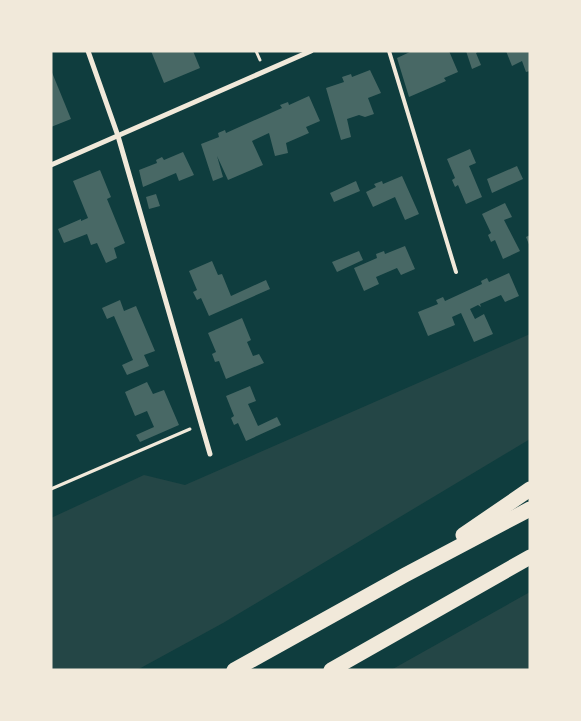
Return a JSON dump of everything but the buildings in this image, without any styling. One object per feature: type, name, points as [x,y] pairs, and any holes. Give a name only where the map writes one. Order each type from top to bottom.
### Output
[{"type":"highway","points":[[405,575],[530,489]]},
{"type":"highway","points":[[234,670],[405,575],[530,509]]},
{"type":"highway","points":[[331,670],[530,557]]},
{"type":"street","points":[[88,51],[118,136],[210,454]]},
{"type":"street","points":[[51,165],[311,51]]},
{"type":"lane","points":[[389,51],[456,272]]},
{"type":"path","points":[[51,489],[202,424]]},
{"type":"shaded area","points":[[530,334],[530,439],[223,623],[137,670],[51,670],[51,518],[144,475],[185,485]]},
{"type":"shaded area","points":[[530,592],[530,670],[391,670]]}]
